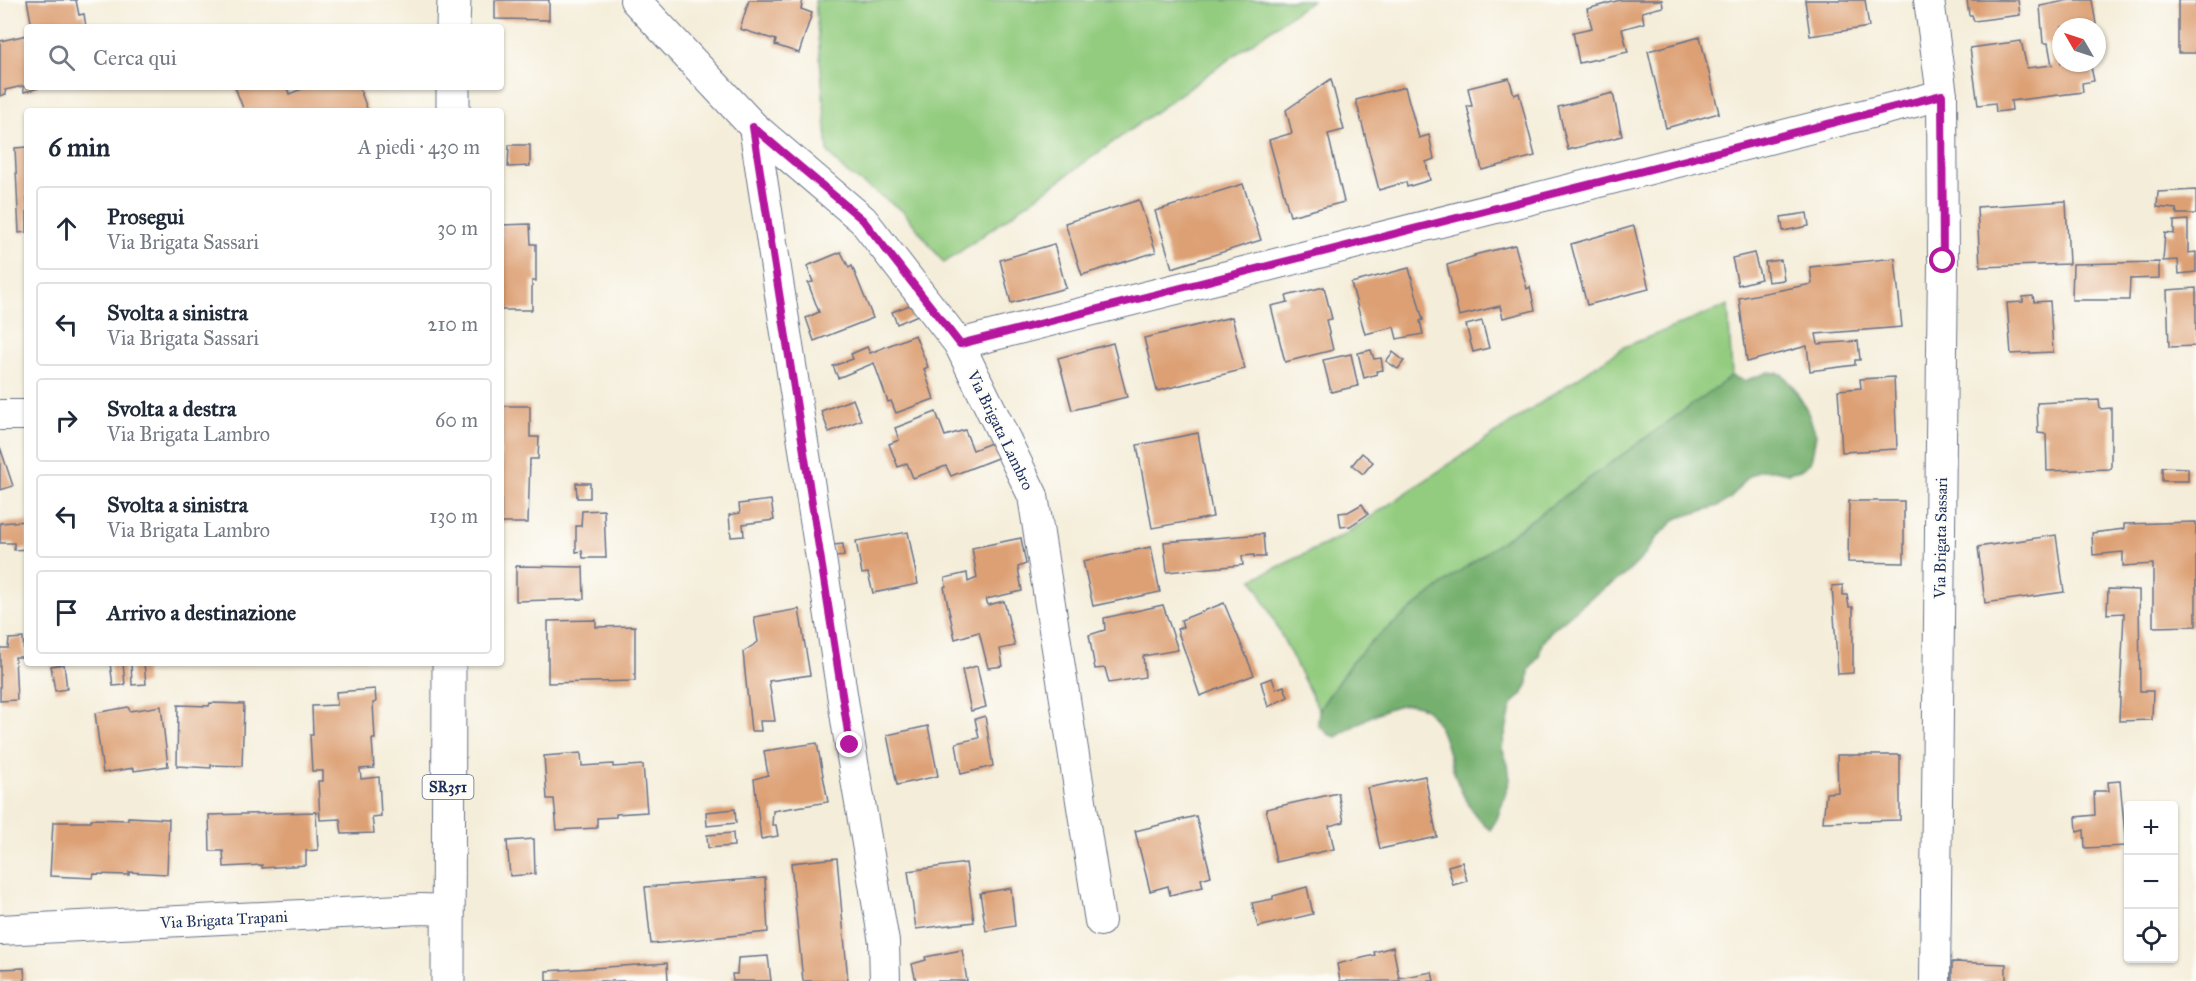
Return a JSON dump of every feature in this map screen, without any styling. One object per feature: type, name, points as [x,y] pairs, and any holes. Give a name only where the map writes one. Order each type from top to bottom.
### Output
[{"type":"main road","points":[[453,24],[454,0]]},
{"type":"main road","points":[[453,90],[453,108]]},
{"type":"main road","name":"SR351","points":[[448,981],[449,666]]},
{"type":"street","name":"Via Brigata Lambro","points":[[635,0],[753,127],[863,220],[960,344],[1033,496],[1100,921]]},
{"type":"street","name":"Via Brigata Sassari","points":[[1929,0],[1942,95],[1942,421],[1935,981]]},
{"type":"street","points":[[960,344],[1942,95]]},
{"type":"street","points":[[753,127],[850,745],[884,942],[885,981]]},
{"type":"street","points":[[0,415],[24,415]]},
{"type":"street","name":"Via Brigata Trapani","points":[[0,930],[421,909],[448,910]]},
{"type":"green space","points":[[815,0],[1312,0],[944,263],[904,212],[843,170],[828,152]]},
{"type":"green space","points":[[1728,305],[1732,376],[1452,577],[1372,641],[1351,663],[1319,710],[1253,579],[1342,536],[1624,347]]},
{"type":"green space","points":[[1769,372],[1782,374],[1792,385],[1806,408],[1816,434],[1811,462],[1800,470],[1788,473],[1760,470],[1747,477],[1730,499],[1718,506],[1678,518],[1658,536],[1642,558],[1624,576],[1594,595],[1550,632],[1542,643],[1539,656],[1529,670],[1528,683],[1522,695],[1512,704],[1502,748],[1510,780],[1497,819],[1490,830],[1468,804],[1457,780],[1439,726],[1424,708],[1414,705],[1392,707],[1367,718],[1336,737],[1328,734],[1318,725],[1319,710],[1351,663],[1372,641],[1452,577],[1732,376],[1744,381]]},
{"type":"building","points":[[27,0],[76,0],[79,15],[84,14],[86,24],[31,24]]},
{"type":"building","points":[[495,0],[549,0],[549,20],[495,19]]},
{"type":"building","points":[[749,0],[803,0],[801,9],[812,13],[799,53],[775,45],[776,40],[740,29]]},
{"type":"building","points":[[1620,0],[1662,0],[1663,7],[1642,12],[1644,23],[1622,29],[1628,52],[1579,63],[1573,32],[1592,28],[1587,9]]},
{"type":"building","points":[[1805,0],[1865,0],[1869,27],[1810,36]]},
{"type":"building","points":[[1967,0],[2018,0],[2020,15],[1974,21],[1972,15],[1969,15]]},
{"type":"building","points":[[2070,0],[2092,0],[2095,18],[2052,18],[2052,65],[2048,43],[2043,43],[2040,6]]},
{"type":"building","points":[[2178,0],[2196,0],[2196,53],[2178,53]]},
{"type":"building","points":[[24,36],[24,90],[32,90],[24,92],[23,86],[5,90],[6,94],[0,96],[0,41]]},
{"type":"building","points":[[1700,37],[1719,113],[1666,128],[1648,51]]},
{"type":"building","points":[[2021,41],[2027,68],[2052,65],[2052,72],[2092,72],[2094,81],[2082,83],[2083,92],[2011,101],[2012,110],[1996,112],[1995,103],[1978,105],[1970,48]]},
{"type":"building","points":[[1509,78],[1514,95],[1519,93],[1535,156],[1482,170],[1467,106],[1472,106],[1468,88]]},
{"type":"building","points":[[1331,79],[1344,130],[1328,134],[1344,202],[1290,216],[1269,140],[1292,133],[1286,110]]},
{"type":"building","points":[[1405,87],[1419,138],[1429,135],[1434,159],[1426,162],[1430,180],[1407,187],[1406,182],[1379,190],[1356,100]]},
{"type":"building","points":[[236,90],[288,90],[289,94],[299,90],[360,90],[367,108],[243,108]]},
{"type":"building","points":[[1613,93],[1622,136],[1568,150],[1558,107]]},
{"type":"building","points":[[509,145],[530,145],[530,166],[508,167]]},
{"type":"building","points":[[24,147],[24,232],[19,233],[15,148]]},
{"type":"building","points":[[1243,184],[1261,240],[1172,268],[1155,211]]},
{"type":"building","points":[[2196,190],[2196,214],[2177,214],[2176,209],[2157,207],[2158,192]]},
{"type":"building","points":[[1139,200],[1156,252],[1082,275],[1065,223]]},
{"type":"building","points":[[2066,201],[2069,264],[1980,267],[1977,207]]},
{"type":"building","points":[[1807,213],[1809,226],[1783,231],[1781,217]]},
{"type":"building","points":[[2188,220],[2188,253],[2196,252],[2196,272],[2179,274],[2178,260],[2163,261],[2165,233],[2174,234],[2174,221]]},
{"type":"building","points":[[530,224],[531,244],[536,244],[536,281],[532,281],[532,310],[504,310],[504,225]]},
{"type":"building","points":[[1634,226],[1649,289],[1587,305],[1571,244]]},
{"type":"building","points":[[1054,244],[1066,288],[1011,303],[1000,260]]},
{"type":"building","points":[[1515,245],[1527,289],[1530,287],[1535,310],[1503,318],[1500,306],[1459,316],[1447,265],[1474,255]]},
{"type":"building","points":[[841,252],[849,268],[852,266],[873,318],[814,341],[806,318],[819,312],[808,283],[813,282],[807,266]]},
{"type":"building","points":[[1754,253],[1761,279],[1738,285],[1732,258]]},
{"type":"building","points":[[1895,258],[1902,327],[1816,334],[1818,344],[1858,341],[1860,360],[1855,360],[1855,365],[1810,371],[1807,346],[1747,362],[1739,298],[1812,284],[1810,267]]},
{"type":"building","points":[[1781,260],[1784,280],[1768,282],[1765,262]]},
{"type":"building","points":[[2159,262],[2159,278],[2130,279],[2129,300],[2072,300],[2073,264]]},
{"type":"building","points":[[1409,268],[1423,320],[1420,321],[1423,334],[1397,339],[1394,327],[1365,334],[1351,283]]},
{"type":"building","points":[[1324,287],[1332,319],[1326,320],[1333,350],[1285,362],[1271,306],[1288,302],[1286,296]]},
{"type":"building","points":[[2196,288],[2196,346],[2169,347],[2167,290]]},
{"type":"building","points":[[2033,296],[2034,302],[2050,301],[2053,352],[2011,354],[2007,303],[2023,302],[2023,297]]},
{"type":"building","points":[[915,303],[920,314],[897,324],[892,312]]},
{"type":"building","points":[[1232,317],[1245,369],[1157,391],[1144,338]]},
{"type":"building","points":[[1482,321],[1489,348],[1473,352],[1466,325]]},
{"type":"building","points":[[915,335],[928,367],[924,369],[934,399],[896,413],[891,401],[888,402],[874,363],[838,378],[833,366],[853,359],[851,354],[867,347],[870,353]]},
{"type":"building","points":[[1113,343],[1127,397],[1072,410],[1058,358]]},
{"type":"building","points":[[1371,350],[1374,359],[1381,358],[1383,370],[1364,378],[1358,353]]},
{"type":"building","points":[[1393,352],[1404,361],[1398,369],[1386,361]]},
{"type":"building","points":[[1351,354],[1358,386],[1331,392],[1323,360]]},
{"type":"building","points":[[1894,377],[1897,449],[1842,452],[1838,390],[1861,388],[1860,379]]},
{"type":"building","points":[[853,399],[861,420],[829,432],[821,411]]},
{"type":"building","points":[[2099,400],[2100,409],[2111,408],[2111,469],[2047,471],[2046,434],[2038,433],[2037,403]]},
{"type":"building","points":[[504,406],[530,406],[530,437],[539,437],[538,459],[530,459],[528,523],[504,523]]},
{"type":"building","points":[[936,412],[945,436],[965,430],[973,450],[999,440],[1005,455],[951,476],[946,466],[913,478],[907,463],[898,467],[889,444],[899,440],[895,428]]},
{"type":"building","points":[[1198,433],[1213,517],[1152,528],[1137,445]]},
{"type":"building","points":[[0,447],[13,486],[0,490]]},
{"type":"building","points":[[1362,453],[1373,462],[1363,474],[1352,465]]},
{"type":"building","points":[[2162,467],[2188,468],[2188,481],[2162,481]]},
{"type":"building","points":[[576,483],[590,483],[590,498],[577,498]]},
{"type":"building","points":[[771,500],[774,520],[743,524],[744,536],[731,537],[729,515],[740,513],[739,504]]},
{"type":"building","points":[[1849,501],[1904,501],[1904,563],[1848,562]]},
{"type":"building","points":[[1362,504],[1368,514],[1350,526],[1341,527],[1339,513],[1348,512]]},
{"type":"building","points":[[604,510],[606,558],[583,558],[582,551],[576,552],[576,526],[581,526],[582,511]]},
{"type":"building","points":[[24,521],[24,549],[14,550],[14,543],[0,543],[0,523]]},
{"type":"building","points":[[2196,522],[2196,626],[2153,627],[2153,564],[2123,566],[2123,552],[2093,555],[2092,533],[2124,529],[2124,524]]},
{"type":"building","points":[[908,532],[918,584],[873,593],[868,573],[862,574],[856,541]]},
{"type":"building","points":[[1263,534],[1265,557],[1242,556],[1243,565],[1167,572],[1164,542]]},
{"type":"building","points":[[2056,535],[2064,592],[1985,603],[1978,547]]},
{"type":"building","points":[[1021,538],[1026,564],[1018,567],[1022,591],[986,599],[988,605],[1004,601],[1015,646],[1000,649],[1003,666],[988,668],[979,632],[955,639],[944,587],[946,586],[945,578],[967,573],[968,582],[977,578],[972,548]]},
{"type":"building","points":[[843,544],[844,556],[834,557],[833,545]]},
{"type":"building","points":[[1151,547],[1160,592],[1093,606],[1083,561]]},
{"type":"building","points":[[516,566],[583,567],[584,599],[516,601]]},
{"type":"building","points":[[1843,585],[1843,595],[1847,595],[1849,607],[1853,607],[1853,673],[1838,674],[1832,586]]},
{"type":"building","points":[[2108,589],[2139,590],[2140,691],[2153,691],[2152,720],[2119,721],[2124,613],[2107,614]]},
{"type":"building","points":[[1224,603],[1254,675],[1200,696],[1177,629],[1183,627],[1181,620]]},
{"type":"building","points":[[1163,605],[1178,650],[1143,656],[1145,677],[1109,683],[1105,668],[1095,669],[1089,635],[1105,630],[1104,618]]},
{"type":"building","points":[[799,609],[810,675],[769,681],[775,721],[760,721],[761,731],[751,731],[743,652],[758,642],[754,617]]},
{"type":"building","points":[[596,620],[596,627],[635,626],[635,681],[548,683],[548,621]]},
{"type":"building","points":[[23,638],[24,657],[15,657],[17,700],[0,701],[0,648],[8,648],[9,639]]},
{"type":"building","points":[[51,666],[64,666],[67,689],[55,691]]},
{"type":"building","points":[[110,666],[123,666],[125,685],[113,686]]},
{"type":"building","points":[[131,666],[144,666],[146,684],[132,685]]},
{"type":"building","points":[[977,666],[986,707],[971,711],[962,670]]},
{"type":"building","points":[[1272,678],[1276,689],[1284,686],[1288,697],[1268,707],[1261,682]]},
{"type":"building","points":[[375,689],[376,702],[373,703],[375,739],[372,739],[374,768],[360,769],[361,779],[379,777],[381,816],[372,817],[374,833],[342,834],[340,819],[320,820],[318,781],[323,781],[323,771],[312,771],[310,735],[313,735],[312,706],[337,705],[336,692]]},
{"type":"building","points":[[210,703],[244,704],[242,766],[211,765],[211,768],[177,766],[178,705],[209,706]]},
{"type":"building","points":[[161,706],[168,766],[103,773],[95,713],[128,707],[130,711]]},
{"type":"building","points":[[985,716],[993,766],[961,774],[956,743],[979,738],[975,719]]},
{"type":"building","points":[[928,726],[938,776],[897,785],[887,735]]},
{"type":"building","points":[[817,743],[828,802],[773,811],[772,825],[776,825],[778,836],[761,839],[754,779],[768,775],[764,751]]},
{"type":"building","points":[[581,753],[582,766],[643,765],[647,812],[597,818],[597,828],[557,830],[554,799],[547,799],[544,756]]},
{"type":"building","points":[[1837,755],[1900,755],[1900,820],[1823,822],[1826,793],[1838,792]]},
{"type":"building","points":[[1425,776],[1437,837],[1380,849],[1367,788]]},
{"type":"building","points":[[2120,781],[2124,846],[2085,848],[2084,830],[2077,832],[2076,817],[2095,815],[2094,791],[2109,791],[2108,782]]},
{"type":"building","points":[[1338,793],[1344,822],[1329,826],[1334,849],[1276,862],[1266,809]]},
{"type":"building","points":[[735,809],[736,823],[707,826],[706,812]]},
{"type":"building","points":[[316,812],[318,850],[306,851],[306,865],[262,868],[262,865],[224,867],[223,851],[210,851],[209,815]]},
{"type":"building","points":[[1196,816],[1211,876],[1201,879],[1203,887],[1170,895],[1168,886],[1150,891],[1135,831]]},
{"type":"building","points":[[128,817],[169,819],[167,874],[129,872],[129,875],[94,874],[93,878],[50,876],[53,822],[91,822],[91,819],[128,820]]},
{"type":"building","points":[[733,833],[734,846],[708,848],[707,835]]},
{"type":"building","points":[[534,839],[535,874],[510,876],[507,841]]},
{"type":"building","points":[[837,858],[848,981],[803,981],[791,863]]},
{"type":"building","points":[[1462,862],[1467,881],[1453,885],[1448,866]]},
{"type":"building","points":[[966,863],[974,922],[916,929],[908,871]]},
{"type":"building","points":[[765,878],[768,932],[651,944],[645,887]]},
{"type":"building","points":[[1307,887],[1313,914],[1258,927],[1252,903],[1273,899],[1273,896]]},
{"type":"building","points":[[1011,888],[1015,926],[986,931],[980,893]]},
{"type":"building","points":[[1393,947],[1399,978],[1432,972],[1434,981],[1340,981],[1337,964],[1375,955],[1374,952]]},
{"type":"building","points":[[962,950],[967,981],[916,981],[912,964],[926,960],[925,957]]},
{"type":"building","points":[[768,956],[771,981],[733,981],[732,974],[737,974],[738,958]]},
{"type":"building","points":[[1952,962],[2006,964],[2006,981],[1952,981]]},
{"type":"building","points":[[667,963],[668,981],[546,981],[546,971]]},
{"type":"building","points":[[24,968],[25,981],[0,981],[0,969]]},
{"type":"route","points":[[850,745],[753,127],[863,220],[960,344],[1942,95],[1943,261]]}]
